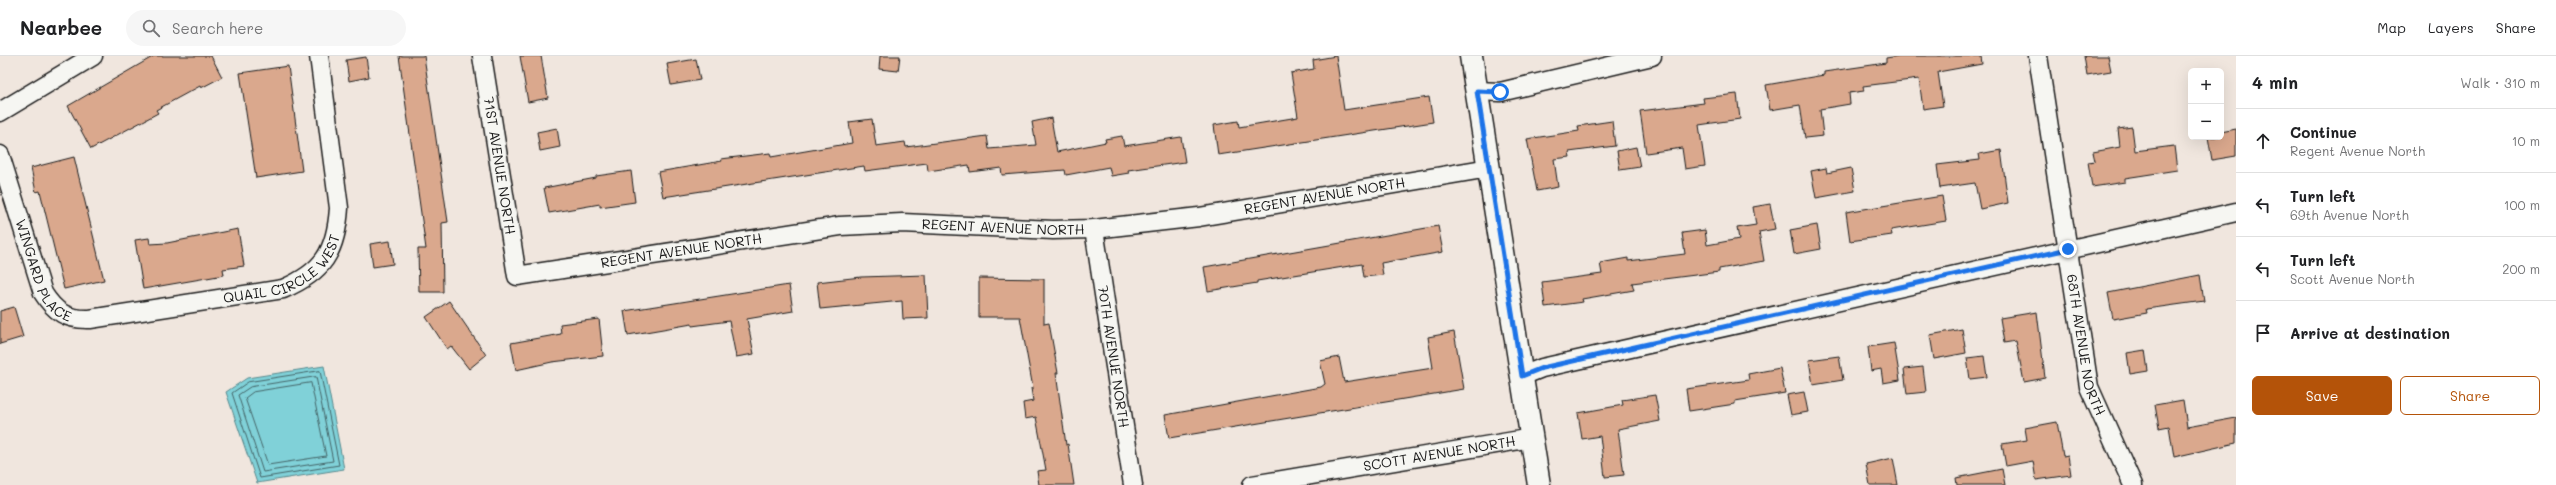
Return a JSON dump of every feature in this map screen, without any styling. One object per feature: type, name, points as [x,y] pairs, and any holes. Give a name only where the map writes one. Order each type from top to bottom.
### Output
[{"type":"street","points":[[0,112],[93,56]]},
{"type":"street","name":"QUAIL CIRCLE WEST","points":[[90,319],[283,289],[302,281],[319,268],[332,250],[338,229],[340,208],[319,56]]},
{"type":"street","name":"71ST AVENUE NORTH","points":[[482,56],[517,276]]},
{"type":"street","points":[[1471,56],[1539,485]]},
{"type":"street","points":[[1477,91],[1500,92],[1652,56]]},
{"type":"street","name":"68TH AVENUE NORTH","points":[[2038,56],[2089,387],[2133,485]]},
{"type":"street","name":"WINGARD PLACE","points":[[0,155],[43,293],[51,305],[62,315],[76,320],[90,319]]},
{"type":"street","name":"REGENT AVENUE NORTH","points":[[517,276],[840,226],[902,223],[1053,230],[1094,228],[1199,217],[1489,168]]},
{"type":"street","points":[[1522,376],[1550,366],[2236,212]]},
{"type":"street","name":"70TH AVENUE NORTH","points":[[1094,228],[1133,485]]},
{"type":"street","name":"SCOTT AVENUE NORTH","points":[[1252,485],[1532,438]]},
{"type":"water","points":[[324,366],[344,469],[257,483],[226,392],[247,378]]},
{"type":"building","points":[[154,56],[211,56],[222,77],[201,88],[200,86],[156,110],[158,113],[91,149],[68,106]]},
{"type":"building","points":[[399,56],[424,56],[448,222],[442,223],[443,292],[419,292],[418,249],[426,249]]},
{"type":"building","points":[[520,56],[541,56],[548,98],[528,102]]},
{"type":"building","points":[[880,56],[900,56],[898,71],[879,69]]},
{"type":"building","points":[[1336,56],[1344,110],[1429,97],[1433,122],[1218,155],[1214,125],[1238,121],[1239,127],[1298,117],[1291,73],[1314,69],[1313,60]]},
{"type":"building","points":[[1899,56],[1981,56],[1982,64],[1938,72],[1943,106],[1923,109],[1919,79],[1863,86],[1864,91],[1849,93],[1850,104],[1820,109],[1823,136],[1805,138],[1800,105],[1770,110],[1766,85],[1824,75],[1824,72],[1886,63],[1886,58]]},
{"type":"building","points":[[2084,56],[2108,56],[2111,71],[2087,75]]},
{"type":"building","points":[[366,57],[369,77],[349,81],[346,60]]},
{"type":"building","points":[[696,59],[700,80],[671,85],[667,64]]},
{"type":"building","points":[[288,66],[302,171],[256,178],[240,73]]},
{"type":"building","points":[[1737,94],[1740,119],[1699,125],[1705,166],[1685,169],[1682,148],[1646,153],[1640,111],[1704,103],[1703,98]]},
{"type":"building","points":[[1051,118],[1057,152],[1106,142],[1105,139],[1122,136],[1124,146],[1181,137],[1185,162],[1128,170],[1129,173],[1111,176],[1109,167],[1066,175],[1065,170],[1002,175],[1001,168],[970,172],[969,165],[928,171],[927,163],[865,171],[864,166],[663,197],[658,172],[722,161],[721,159],[770,153],[771,157],[852,143],[849,122],[872,119],[876,146],[905,142],[906,147],[987,136],[989,149],[1036,145],[1032,122]]},
{"type":"building","points":[[1612,121],[1615,146],[1569,152],[1570,157],[1554,159],[1558,187],[1537,191],[1527,139],[1579,131],[1578,126]]},
{"type":"building","points":[[2132,127],[2135,151],[2174,146],[2177,170],[2125,178],[2125,182],[2092,187],[2088,162],[2095,161],[2093,152],[2120,147],[2118,129]]},
{"type":"building","points":[[557,128],[560,147],[540,151],[537,132]]},
{"type":"building","points":[[2236,129],[2236,156],[2212,160],[2209,140],[2224,140],[2224,131]]},
{"type":"building","points":[[1636,147],[1640,167],[1620,170],[1617,151]]},
{"type":"building","points":[[2001,150],[2008,203],[1980,209],[1975,183],[1940,188],[1937,165],[1980,160],[1979,154]]},
{"type":"building","points":[[74,157],[104,280],[64,289],[40,191],[36,192],[31,168]]},
{"type":"building","points":[[1826,168],[1827,173],[1851,168],[1855,191],[1816,198],[1811,171]]},
{"type":"building","points":[[631,171],[635,202],[600,207],[600,204],[549,213],[544,188],[596,178],[596,176]]},
{"type":"building","points":[[1942,196],[1946,221],[1891,230],[1892,235],[1850,241],[1846,212]]},
{"type":"building","points":[[1770,204],[1775,229],[1759,232],[1764,261],[1719,269],[1719,272],[1632,283],[1634,290],[1582,299],[1583,302],[1545,307],[1542,282],[1602,274],[1600,263],[1628,258],[1628,261],[1685,254],[1682,233],[1705,230],[1707,245],[1739,239],[1737,228],[1756,225],[1753,207]]},
{"type":"building","points":[[1817,225],[1821,249],[1794,254],[1790,230]]},
{"type":"building","points":[[1438,226],[1443,252],[1381,263],[1383,275],[1364,277],[1362,264],[1257,281],[1257,283],[1208,291],[1204,267]]},
{"type":"building","points":[[238,229],[244,266],[223,269],[224,275],[143,289],[135,240],[149,238],[150,244],[167,243]]},
{"type":"building","points":[[390,241],[393,264],[373,267],[370,244]]},
{"type":"building","points":[[926,275],[928,318],[903,319],[902,301],[820,309],[817,282],[861,277]]},
{"type":"building","points":[[2200,275],[2204,301],[2146,309],[2147,313],[2113,319],[2108,293]]},
{"type":"building","points":[[979,278],[1044,279],[1044,324],[1049,323],[1058,373],[1056,373],[1066,445],[1068,444],[1074,485],[1039,485],[1037,471],[1046,470],[1036,417],[1025,419],[1023,403],[1033,401],[1031,388],[1033,388],[1020,317],[979,317]]},
{"type":"building","points":[[789,285],[793,311],[747,319],[754,354],[736,357],[729,321],[692,326],[692,324],[628,335],[624,311]]},
{"type":"building","points":[[449,301],[486,355],[469,369],[451,346],[447,349],[426,317]]},
{"type":"building","points":[[14,307],[23,337],[0,344],[0,311]]},
{"type":"building","points":[[2037,312],[2045,378],[2024,382],[2016,341],[2004,343],[2000,318]]},
{"type":"building","points":[[599,319],[603,356],[552,362],[516,370],[511,343],[561,334],[560,324]]},
{"type":"building","points":[[1962,329],[1966,353],[1934,359],[1930,335]]},
{"type":"building","points":[[1454,332],[1464,389],[1169,438],[1165,415],[1321,387],[1325,384],[1320,361],[1339,357],[1344,382],[1433,368],[1428,337]]},
{"type":"building","points":[[1894,343],[1900,380],[1883,383],[1881,369],[1871,371],[1868,347]]},
{"type":"building","points":[[2145,350],[2148,371],[2130,374],[2127,353]]},
{"type":"building","points":[[1839,356],[1843,380],[1813,385],[1809,360]]},
{"type":"building","points":[[1984,356],[1987,377],[1970,379],[1967,358]]},
{"type":"building","points":[[1923,367],[1926,392],[1907,394],[1904,369]]},
{"type":"building","points":[[1780,368],[1785,393],[1735,401],[1735,404],[1689,411],[1686,389],[1749,380],[1748,374]]},
{"type":"building","points":[[1804,392],[1808,412],[1791,415],[1787,395]]},
{"type":"building","points":[[1655,395],[1660,421],[1618,429],[1624,475],[1605,477],[1600,436],[1582,439],[1578,413],[1623,405],[1622,400]]},
{"type":"building","points":[[2183,400],[2187,427],[2236,418],[2236,443],[2174,457],[2169,426],[2159,428],[2155,405]]},
{"type":"building","points":[[2057,422],[2063,456],[2068,455],[2071,475],[2036,480],[2033,461],[2006,466],[2002,444],[2027,440],[2025,428]]},
{"type":"building","points":[[1893,458],[1898,485],[1870,485],[1866,464]]},
{"type":"building","points":[[2002,469],[2005,485],[1957,485],[1956,478]]},
{"type":"route","points":[[1500,92],[1477,91],[1522,376],[1542,368],[2068,249]]}]
